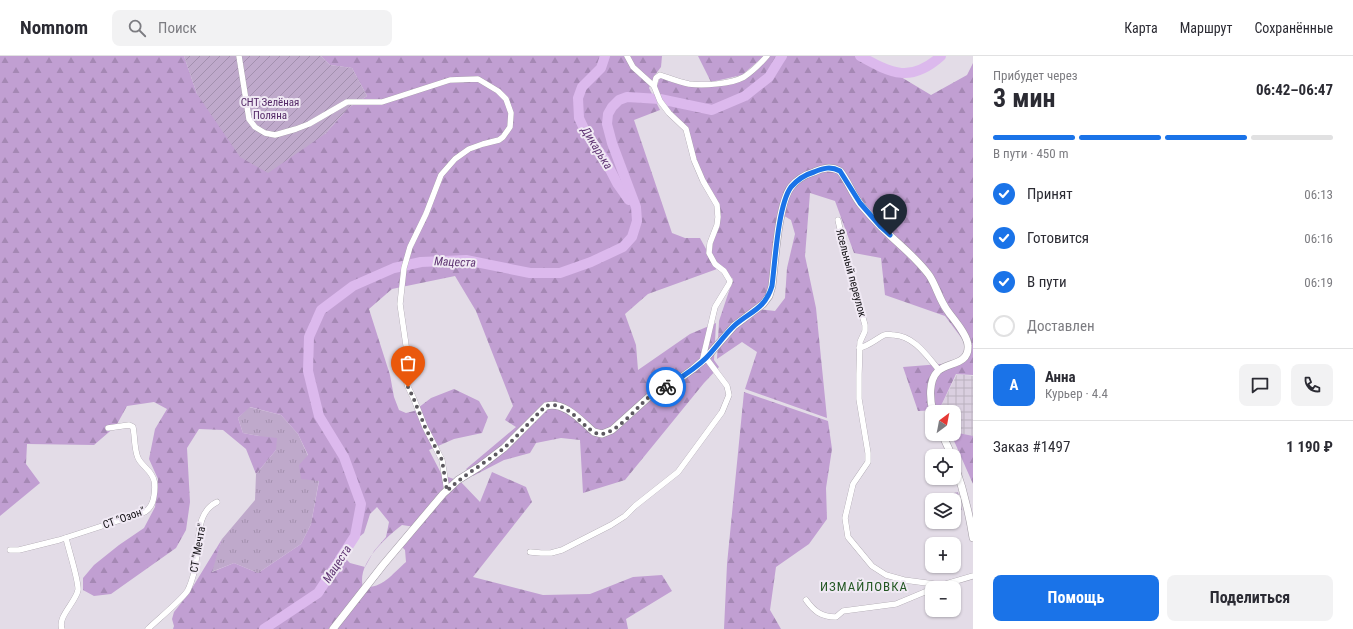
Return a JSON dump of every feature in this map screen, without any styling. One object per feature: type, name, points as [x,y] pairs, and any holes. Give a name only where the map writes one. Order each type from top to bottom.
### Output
[{"type":"street","points":[[239,56],[249,119],[255,127],[265,134],[275,135],[296,129],[347,102],[382,102],[450,80],[478,79],[498,91],[506,98],[511,113],[510,127],[499,140],[469,149],[455,159],[441,175],[426,214],[410,248],[404,268],[400,304],[408,352],[406,380],[425,427],[442,460],[447,491]]},
{"type":"street","points":[[627,56],[633,67],[654,86]]},
{"type":"street","points":[[704,360],[715,307],[730,281],[724,271],[715,264],[709,253],[710,243],[717,225],[718,217],[716,205],[694,160],[686,129],[669,113],[660,101],[654,86],[656,78],[660,75],[689,84],[726,82],[743,77],[757,67],[767,56]]},
{"type":"street","points":[[334,629],[442,494],[458,480],[504,448],[546,406],[553,404],[559,405],[594,432],[602,434],[617,427],[651,395],[682,377],[704,360],[734,326],[763,304],[769,296],[772,286],[781,214],[790,188],[799,178],[822,169],[836,168],[840,171],[860,203],[881,227],[930,276],[942,302],[962,331],[968,343],[966,356],[960,362],[939,370],[934,376],[930,391],[932,405]]},
{"type":"street","name":"Ясельный переулок","points":[[838,220],[848,265],[865,325],[865,331],[859,348],[860,399],[868,462],[853,484],[845,518],[848,537],[872,566],[886,574],[904,580],[925,583]]},
{"type":"street","points":[[859,348],[872,343],[886,334],[898,335],[916,344],[939,370]]},
{"type":"street","points":[[530,552],[551,553],[562,550],[611,525],[625,516],[635,506],[678,472],[719,418],[728,401],[729,395],[727,386],[704,360]]},
{"type":"street","name":"СТ \"Озон\"","points":[[10,550],[19,550],[66,538],[145,512],[149,509],[153,504],[155,480],[149,470],[139,460],[135,450],[135,435],[133,427],[129,425],[108,428]]},
{"type":"street","points":[[961,482],[969,512],[973,538]]},
{"type":"street","name":"СТ \"Мечта\"","points":[[148,629],[187,592],[193,577],[197,560],[199,528],[210,507],[217,502]]},
{"type":"street","points":[[62,629],[61,624],[63,617],[74,601],[78,590],[66,538]]},
{"type":"street","points":[[956,581],[973,576]]},
{"type":"street","points":[[806,600],[813,610],[820,614],[836,617],[843,611],[896,604],[925,592]]},
{"type":"shaded area","points":[[957,374],[973,376],[973,436],[961,433],[961,405],[942,405]]},
{"type":"green space","points":[[0,56],[184,56],[197,94],[325,134],[348,108],[367,96],[352,68],[330,65],[321,56],[662,56],[661,67],[655,75],[649,88],[660,110],[634,120],[672,233],[685,238],[700,238],[717,269],[648,294],[625,314],[636,345],[638,370],[690,334],[716,323],[714,360],[719,367],[704,383],[625,480],[583,493],[580,440],[561,438],[536,443],[530,453],[504,460],[473,476],[466,469],[516,427],[505,420],[513,406],[476,311],[455,276],[392,289],[369,309],[390,375],[394,397],[399,410],[406,413],[414,411],[431,398],[454,389],[479,401],[488,417],[482,433],[454,439],[429,450],[442,475],[460,481],[480,502],[492,472],[526,487],[532,502],[473,577],[543,595],[590,594],[633,577],[662,575],[672,591],[626,619],[628,629],[173,629],[174,626],[172,619],[174,612],[189,593],[222,539],[212,572],[234,563],[258,573],[301,544],[311,524],[319,481],[301,479],[299,465],[308,455],[298,434],[281,415],[250,407],[238,418],[243,433],[277,438],[276,450],[256,474],[246,449],[223,430],[199,429],[187,448],[190,502],[186,530],[176,548],[111,594],[94,596],[83,590],[83,578],[94,565],[119,545],[144,528],[155,507],[158,479],[149,459],[155,429],[167,409],[154,402],[127,406],[116,426],[94,445],[27,444],[26,464],[40,483],[0,516]],"holes":[[[377,507],[389,522],[386,537],[374,551],[371,556],[387,537],[402,525],[415,527],[364,590],[362,581],[363,572],[366,566],[350,563],[345,558],[358,538],[364,533],[370,514]],[[401,546],[405,550],[406,562],[389,578],[379,584],[368,587]]]},
{"type":"green space","name":"СНТ Зелёная Поляна","points":[[184,56],[321,56],[330,65],[352,68],[367,96],[348,108],[325,134],[268,173],[240,157],[197,94]]},
{"type":"green space","points":[[698,56],[764,56],[742,75],[711,82]]},
{"type":"green space","points":[[769,56],[866,56],[931,95],[967,75],[973,63],[973,375],[956,374],[941,405],[925,405],[925,411],[918,411],[903,367],[953,363],[967,350],[963,340],[945,316],[885,295],[881,258],[854,253],[835,201],[810,193],[805,256],[816,308],[827,418],[745,389],[757,352],[742,342],[717,359],[719,321],[733,279],[721,268],[711,253],[717,209],[681,122],[662,102],[657,86],[660,77],[713,87],[744,80]],"holes":[[[781,214],[791,220],[795,234],[787,268],[785,298],[775,311],[758,309],[768,291],[772,278]]]},
{"type":"green space","points":[[744,392],[828,421],[832,449],[826,488],[827,519],[809,544],[776,567],[770,610],[781,629],[724,629],[727,564]]},
{"type":"green space","points":[[249,407],[281,415],[298,434],[319,480],[311,524],[301,544],[258,573],[234,563],[211,572],[222,539],[255,500],[256,474],[276,450],[259,436],[243,433],[238,418]]},
{"type":"green space","points":[[961,433],[973,436],[973,484],[961,457],[961,449],[958,449],[954,441],[961,441]]},
{"type":"waterway","name":"Дикарька","points":[[605,56],[601,68],[582,87],[578,98],[579,118],[586,133],[605,160],[617,183],[629,200]]},
{"type":"waterway","name":"Мацеста","points":[[264,629],[318,593],[355,536],[361,504],[344,457],[319,416],[308,371],[309,337],[321,310],[353,286],[394,268],[421,262],[466,260],[530,273],[560,273],[591,262],[623,247],[632,237],[637,221],[636,207],[612,143],[607,124],[608,114],[612,107],[619,100],[627,97],[660,99],[712,110],[745,96],[769,77],[782,56]]},
{"type":"waterway","name":"Мацеста","points":[[860,56],[882,67],[901,73],[911,73],[920,70],[941,56]]},
{"type":"way so far","points":[[408,387],[425,427],[442,460],[447,491],[458,480],[504,448],[546,406],[553,404],[559,405],[594,432],[602,434],[617,427],[651,395],[666,387]]},
{"type":"district","name":"ИЗМАЙЛОВКА","points":[[864,586]]},
{"type":"route","points":[[666,387],[682,377],[706,358],[734,326],[763,304],[769,296],[772,286],[781,214],[790,188],[799,178],[822,169],[836,168],[843,175],[860,203],[890,235]]}]
